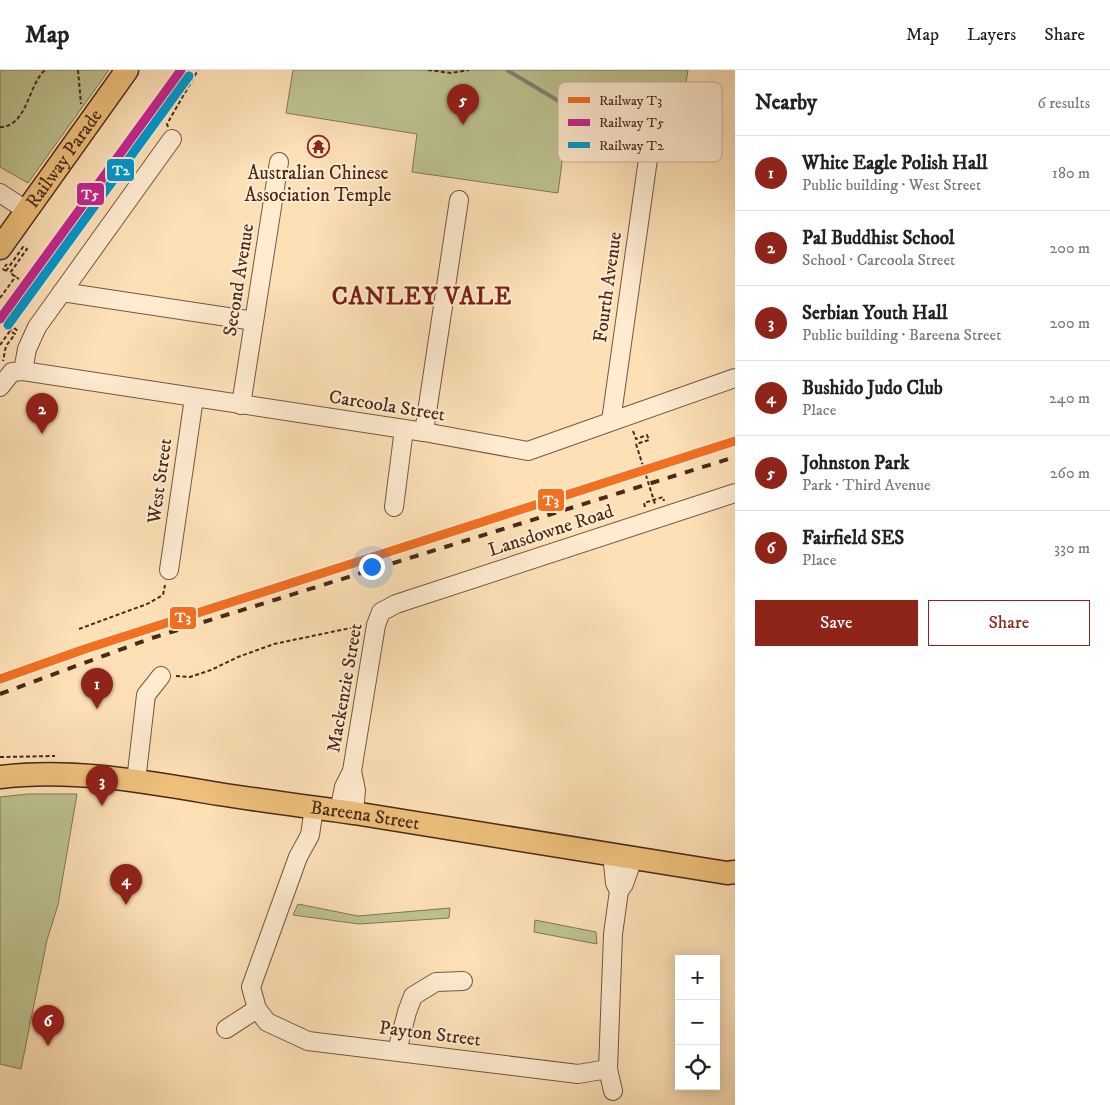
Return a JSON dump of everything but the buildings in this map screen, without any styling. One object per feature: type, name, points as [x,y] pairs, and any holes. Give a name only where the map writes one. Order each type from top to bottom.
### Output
[{"type":"main road","name":"Railway Parade","points":[[0,248],[127,70]]},
{"type":"main road","points":[[0,765],[35,767],[83,776]]},
{"type":"main road","name":"Bareena Street","points":[[0,776],[17,774],[83,776],[136,781],[308,808],[346,812],[732,874]]},
{"type":"street","points":[[0,387],[12,372],[22,371],[33,334],[170,135]]},
{"type":"street","name":"Second Avenue","points":[[241,406],[279,162]]},
{"type":"street","name":"Fourth Avenue","points":[[610,422],[648,162]]},
{"type":"street","points":[[0,193],[26,210]]},
{"type":"street","points":[[424,432],[459,200]]},
{"type":"street","points":[[62,292],[254,320]]},
{"type":"street","points":[[734,382],[735,361]]},
{"type":"street","name":"Carcoola Street","points":[[22,371],[241,406],[424,432],[528,451],[734,382]]},
{"type":"street","name":"West Street","points":[[169,570],[194,398]]},
{"type":"street","points":[[394,507],[404,429]]},
{"type":"street","name":"Lansdowne Road","points":[[378,618],[396,604],[735,493]]},
{"type":"street","name":"Mackenzie Street","points":[[346,812],[344,787],[352,771],[378,618]]},
{"type":"street","points":[[136,781],[146,696],[161,676]]},
{"type":"street","points":[[226,1028],[257,1009],[251,987],[298,857],[298,836],[308,808]]},
{"type":"street","points":[[614,1091],[608,1069],[614,934],[618,891],[615,883],[622,856]]},
{"type":"street","points":[[397,1051],[407,1012],[414,996],[436,982],[463,982]]},
{"type":"street","name":"Payton Street","points":[[257,1009],[267,1022],[308,1041],[578,1074],[608,1069]]},
{"type":"path","points":[[0,127],[6,127],[15,122],[38,77],[45,70]]},
{"type":"path","points":[[78,70],[81,106]]},
{"type":"path","points":[[170,135],[167,124],[198,70]]},
{"type":"path","points":[[428,70],[451,73],[469,70]]},
{"type":"path","points":[[6,271],[24,247],[27,250],[10,272],[19,279]]},
{"type":"path","points":[[0,298],[16,276]]},
{"type":"path","points":[[0,343],[13,327],[18,331]]},
{"type":"path","points":[[8,355],[3,364],[6,346],[14,334],[10,331]]},
{"type":"path","points":[[636,440],[647,435],[649,440],[636,444],[656,504]]},
{"type":"path","points":[[654,500],[663,497],[664,501]]},
{"type":"path","points":[[80,629],[147,604],[163,595],[169,570]]},
{"type":"path","points":[[161,676],[190,676],[211,670],[238,657],[274,644],[358,626],[378,618]]},
{"type":"green space","points":[[0,70],[109,70],[28,183],[0,167]]},
{"type":"green space","points":[[293,70],[688,70],[686,82],[558,82],[558,162],[562,162],[558,193],[412,172],[417,134],[286,113]]},
{"type":"green space","points":[[28,794],[77,794],[58,905],[47,940],[21,1069],[0,1064],[0,797]]},
{"type":"green space","points":[[298,904],[358,916],[450,908],[449,918],[359,924],[293,915]]},
{"type":"green space","points":[[535,920],[596,932],[597,944],[534,932]]},
{"type":"waterway","points":[[507,70],[558,101]]},
{"type":"railway","points":[[0,694],[152,638],[735,457]]},
{"type":"rail line","name":"T5","points":[[0,319],[181,70]]},
{"type":"rail line","name":"T2","points":[[8,325],[189,76]]},
{"type":"rail line","name":"T3","points":[[0,679],[85,649],[735,441]]},
{"type":"place","name":"Johnston Park","points":[[463,125]]},
{"type":"place","name":"Australian Chinese Association Temple","points":[[318,147]]},
{"type":"place","name":"Pal Buddhist School","points":[[42,434]]},
{"type":"place","name":"White Eagle Polish Hall","points":[[97,709]]},
{"type":"place","name":"Serbian Youth Hall","points":[[102,806]]},
{"type":"place","name":"Bushido Judo Club","points":[[126,905]]},
{"type":"place","name":"Fairfield SES","points":[[48,1046]]},
{"type":"district","name":"CANLEY VALE","points":[[422,297]]}]
